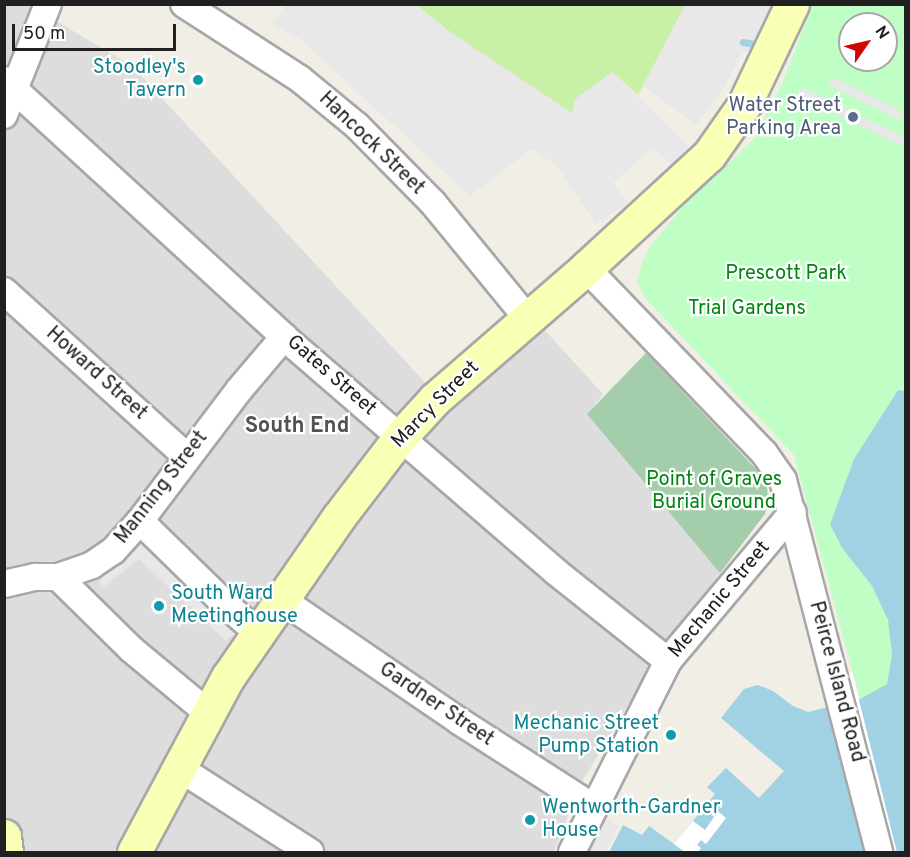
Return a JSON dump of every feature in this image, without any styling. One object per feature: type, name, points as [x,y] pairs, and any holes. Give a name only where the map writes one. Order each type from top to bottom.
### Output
[{"type":"street","points":[[4,115],[10,84],[48,4]]},
{"type":"street","name":"Hancock Street","points":[[184,4],[300,79],[364,133],[433,203],[527,318]]},
{"type":"street","name":"Marcy Street","points":[[134,852],[207,712],[281,599],[338,518],[400,437],[435,399],[674,189],[727,132],[755,84],[792,4]]},
{"type":"street","name":"Gates Street","points":[[10,84],[285,337],[556,572],[668,661]]},
{"type":"street","points":[[586,268],[775,465],[783,480],[793,512]]},
{"type":"street","name":"Howard Street","points":[[4,291],[187,456]]},
{"type":"street","name":"Manning Street","points":[[4,584],[35,577],[58,577],[99,560],[113,551],[140,521],[187,456],[285,337]]},
{"type":"street","name":"Mechanic Street","points":[[572,852],[668,661],[793,512]]},
{"type":"street","name":"Peirce Island Road","points":[[793,512],[879,852]]},
{"type":"street","points":[[140,521],[258,633]]},
{"type":"street","points":[[58,577],[131,649],[207,712]]},
{"type":"street","name":"Gardner Street","points":[[281,599],[459,721],[593,807]]},
{"type":"street","points":[[179,768],[310,852]]},
{"type":"street","points":[[4,836],[6,852]]},
{"type":"shaded area","points":[[37,4],[36,9],[132,66],[447,406],[539,324],[603,394],[588,414],[720,573],[645,677],[579,787],[554,852],[5,852],[4,5]]},
{"type":"shaded area","points":[[286,4],[416,5],[454,35],[572,113],[575,99],[612,72],[688,146],[673,165],[653,147],[613,183],[628,203],[596,224],[556,165],[531,149],[470,196],[301,40],[272,24]]},
{"type":"shaded area","points":[[685,5],[771,5],[750,54],[738,50],[742,54],[722,91],[696,125],[643,86]]},
{"type":"shaded area","name":"Water Street Parking Area","points":[[832,77],[903,112],[899,120],[828,85]]},
{"type":"shaded area","name":"Water Street Parking Area","points":[[801,87],[905,138],[901,146],[797,95]]},
{"type":"shaded area","points":[[143,543],[239,632],[225,640],[139,559],[102,588],[98,576]]},
{"type":"shaded area","points":[[603,818],[619,826],[606,852],[586,852]]},
{"type":"green space","points":[[416,5],[686,5],[638,95],[612,72],[572,113],[454,35]]},
{"type":"green space","name":"Prescott Park","points":[[813,5],[905,5],[905,391],[898,390],[854,459],[830,524],[842,548],[872,586],[884,608],[891,632],[892,654],[887,684],[860,699],[794,455],[646,299],[637,282],[643,260],[651,246],[683,206],[754,139],[781,86]]},
{"type":"green space","name":"Point of Graves Burial Ground","points":[[646,353],[756,469],[767,486],[768,500],[765,514],[720,573],[587,414]]},
{"type":"water","points":[[898,390],[905,391],[905,852],[609,852],[623,825],[642,835],[649,826],[674,844],[715,794],[707,787],[726,768],[759,798],[784,771],[721,718],[744,689],[758,685],[773,691],[793,706],[808,712],[860,699],[887,684],[892,654],[888,620],[872,586],[842,548],[830,524],[854,459]]},
{"type":"pier","points":[[852,672],[897,852],[866,852],[823,679]]},
{"type":"pier","points":[[704,806],[716,816],[719,812],[726,818],[706,844],[701,840],[697,845],[701,848],[698,852],[685,852],[674,844],[693,821],[705,830],[714,817]]},
{"type":"waterway","points":[[743,42],[755,44]]},
{"type":"place","name":"Stoodley's Tavern","points":[[198,80]]},
{"type":"place","name":"Water Street Parking Area","points":[[853,117]]},
{"type":"place","name":"South Ward Meetinghouse","points":[[159,606]]},
{"type":"place","name":"Mechanic Street Pump Station","points":[[671,735]]},
{"type":"place","name":"Wentworth-Gardner House","points":[[530,820]]},
{"type":"district","name":"South End","points":[[297,427]]},
{"type":"park label","name":"Trial Gardens","points":[[747,309]]}]
